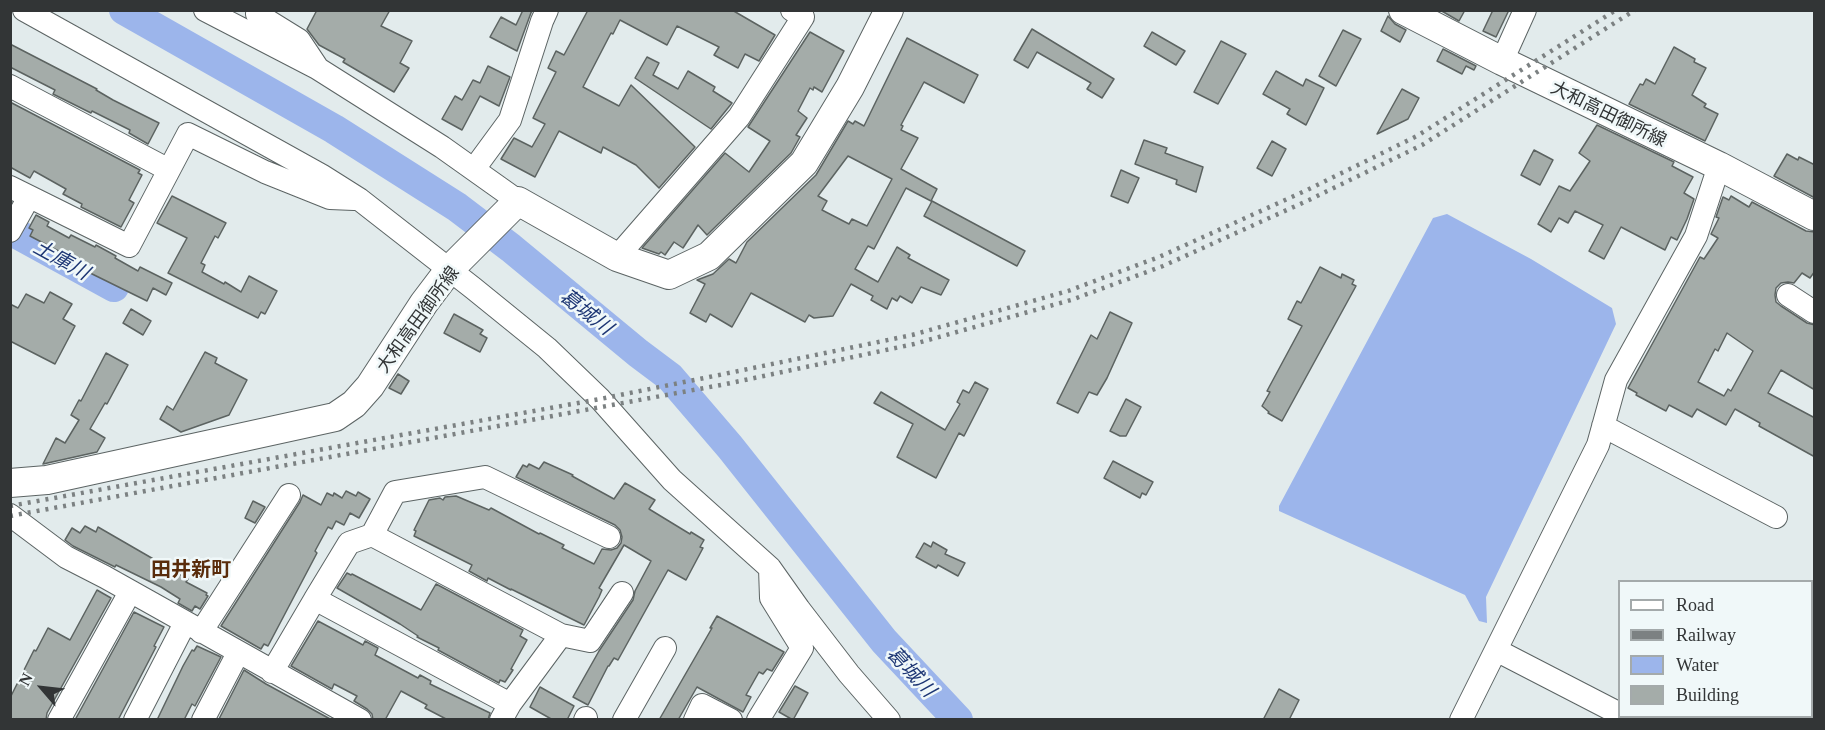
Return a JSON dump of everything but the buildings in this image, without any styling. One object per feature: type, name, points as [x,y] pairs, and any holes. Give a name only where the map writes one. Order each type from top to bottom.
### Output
[{"type":"main road","points":[[512,207],[617,257],[669,275],[709,256],[804,163],[850,87],[889,10]]},
{"type":"main road","name":"大和高田御所線","points":[[1403,10],[1502,61],[1719,165],[1815,216]]},
{"type":"main road","name":"大和高田御所線","points":[[10,483],[47,480],[335,417],[354,404],[370,386],[424,303],[454,265],[512,207]]},
{"type":"street","points":[[24,10],[321,175],[454,265],[547,348],[600,399],[672,480],[770,568],[849,674],[889,720]]},
{"type":"street","points":[[205,10],[317,68],[387,111],[474,169],[512,207]]},
{"type":"street","points":[[258,10],[257,14],[299,40],[317,68]]},
{"type":"street","points":[[474,169],[510,120],[547,10]]},
{"type":"street","points":[[617,257],[739,117],[803,17],[792,10]]},
{"type":"street","points":[[1502,61],[1525,10]]},
{"type":"street","points":[[10,86],[169,170]]},
{"type":"street","points":[[10,231],[20,192],[129,246],[188,134],[265,172],[330,198],[359,199]]},
{"type":"street","points":[[1461,720],[1598,444],[1616,380],[1696,236],[1719,165]]},
{"type":"street","points":[[1788,295],[1815,312]]},
{"type":"street","points":[[1603,426],[1776,517]]},
{"type":"street","points":[[272,672],[349,543],[372,535],[395,492],[485,477],[609,537]]},
{"type":"street","points":[[135,720],[193,627],[289,495]]},
{"type":"street","points":[[10,515],[66,557],[360,720]]},
{"type":"street","points":[[372,535],[561,635],[590,641],[622,593]]},
{"type":"street","points":[[758,720],[802,648],[771,598],[770,568]]},
{"type":"street","points":[[59,720],[130,592]]},
{"type":"street","points":[[315,598],[506,712],[561,635]]},
{"type":"street","points":[[624,720],[665,648]]},
{"type":"street","points":[[1496,650],[1618,713]]},
{"type":"street","points":[[203,720],[238,652]]},
{"type":"street","points":[[695,720],[702,705],[731,720]]},
{"type":"water","points":[[1447,214],[1531,259],[1612,308],[1616,324],[1486,597],[1487,623],[1479,621],[1465,595],[1279,511],[1279,506],[1433,218]]},
{"type":"waterway","name":"葛城川","points":[[124,10],[334,129],[457,207],[670,377],[730,447],[884,641],[958,720]]},
{"type":"waterway","name":"土庫川","points":[[10,230],[114,287]]},
{"type":"railway","points":[[10,506],[600,399],[724,374],[912,335],[1068,291],[1159,257],[1305,191],[1417,136],[1616,10]]},
{"type":"railway","points":[[10,516],[726,384],[914,344],[1071,300],[1163,266],[1309,200],[1422,145],[1635,10]]},
{"type":"district","name":"田井新町","points":[[191,568]]}]
